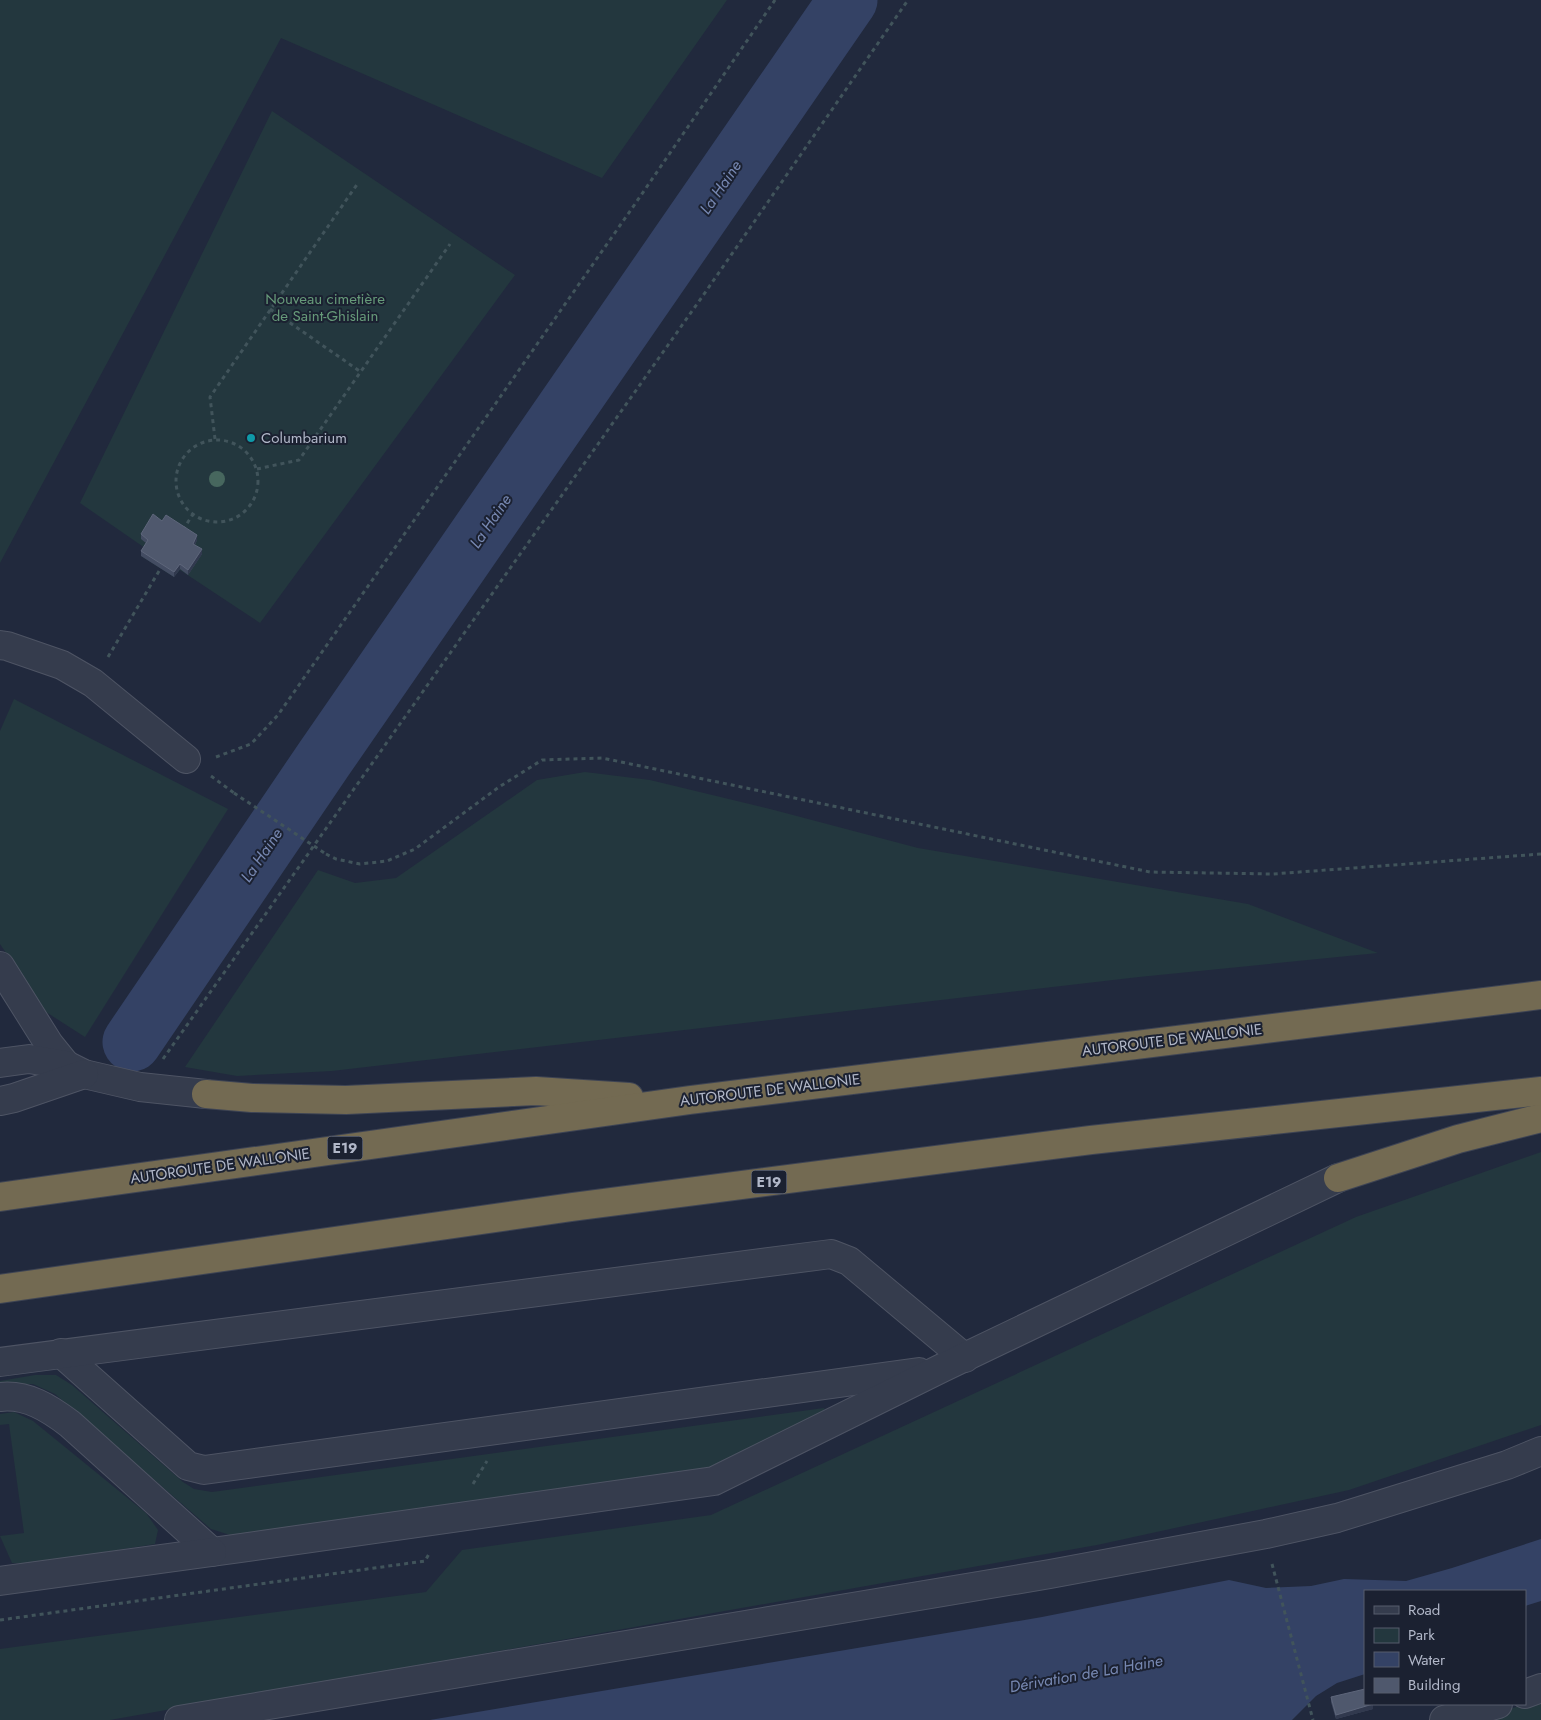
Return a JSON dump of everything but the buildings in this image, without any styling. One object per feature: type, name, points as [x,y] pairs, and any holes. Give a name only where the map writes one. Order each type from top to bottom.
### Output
[{"type":"highway","name":"AUTOROUTE DE WALLONIE","points":[[0,1197],[690,1100],[1541,994]]},
{"type":"highway","points":[[206,1094],[252,1098],[346,1100],[536,1091],[690,1100]]},
{"type":"highway","name":"E19","points":[[0,1289],[572,1207],[1090,1140],[1541,1091]]},
{"type":"highway","points":[[1338,1178],[1458,1139],[1541,1118]]},
{"type":"street","points":[[2,652],[62,665],[92,683],[186,759]]},
{"type":"street","points":[[0,966],[49,1044],[75,1070]]},
{"type":"street","points":[[0,1063],[29,1059],[140,1087],[206,1094]]},
{"type":"street","points":[[0,1101],[14,1098],[75,1070]]},
{"type":"street","points":[[0,1581],[714,1481],[953,1363],[1338,1178]]},
{"type":"street","points":[[0,1362],[831,1254],[849,1261],[953,1363]]},
{"type":"street","points":[[61,1353],[188,1466],[204,1470],[953,1363]]},
{"type":"street","points":[[0,1397],[31,1400],[52,1410],[212,1552]]},
{"type":"street","points":[[179,1720],[1041,1575],[1266,1534],[1337,1518],[1507,1465],[1541,1452]]},
{"type":"street","points":[[1526,1694],[1541,1688]]},
{"type":"street","points":[[1444,1720],[1495,1705]]},
{"type":"path","points":[[186,759],[220,757],[251,744],[278,715],[630,212],[775,0]]},
{"type":"path","points":[[163,1059],[702,296],[908,0]]},
{"type":"path","points":[[215,439],[210,397],[358,183]]},
{"type":"path","points":[[257,470],[299,460],[450,244]]},
{"type":"path","points":[[270,309],[361,372]]},
{"type":"path","points":[[215,439],[229,441],[242,448],[252,458],[257,470],[256,495],[250,506],[241,515],[229,520],[217,522],[204,520],[193,514],[183,504],[177,490],[176,476],[180,462],[189,451],[201,443],[215,439]]},
{"type":"path","points":[[183,531],[193,514]]},
{"type":"path","points":[[108,658],[163,565]]},
{"type":"path","points":[[234,793],[326,854],[336,859],[360,864],[388,861],[415,850],[499,788],[542,760],[602,758],[1150,872],[1273,874],[1541,854]]},
{"type":"path","points":[[1275,1575],[1313,1720]]},
{"type":"green space","points":[[0,0],[727,0],[602,178],[281,38],[0,563]]},
{"type":"green space","name":"Nouveau cimetière de Saint-Ghislain","points":[[272,111],[515,275],[260,623],[180,570],[174,577],[141,556],[145,548],[80,503]]},
{"type":"green space","points":[[14,699],[228,809],[85,1037],[46,1012],[0,944],[0,731]]},
{"type":"green space","points":[[585,772],[650,780],[918,848],[1248,904],[1378,953],[1139,977],[332,1071],[237,1076],[185,1067],[318,870],[355,883],[396,878],[537,780]]},
{"type":"green space","points":[[1541,1152],[1541,1425],[1349,1490],[1097,1545],[110,1720],[0,1720],[0,1649],[426,1592],[462,1550],[711,1515],[1356,1217]]},
{"type":"green space","points":[[35,1375],[56,1375],[72,1385],[183,1482],[194,1489],[212,1492],[824,1408],[826,1414],[710,1468],[230,1535],[211,1529],[55,1394],[33,1384],[0,1386],[0,1381]]},
{"type":"green space","points":[[14,1412],[33,1421],[146,1513],[158,1530],[155,1544],[31,1564],[12,1563],[0,1536],[24,1533],[9,1424],[0,1425],[0,1414]]},
{"type":"green space","points":[[1541,1699],[1541,1720],[1476,1720],[1526,1705]]},
{"type":"water","name":"Dérivation de La Haine","points":[[1541,1539],[1541,1601],[1526,1606],[1526,1590],[1364,1590],[1364,1674],[1337,1683],[1316,1696],[1292,1720],[430,1720],[1042,1617],[1229,1580],[1266,1588],[1311,1586],[1344,1579],[1406,1581]]},
{"type":"waterway","name":"La Haine","points":[[132,1042],[324,759],[848,0]]},
{"type":"place","name":"Columbarium","points":[[251,438]]}]
